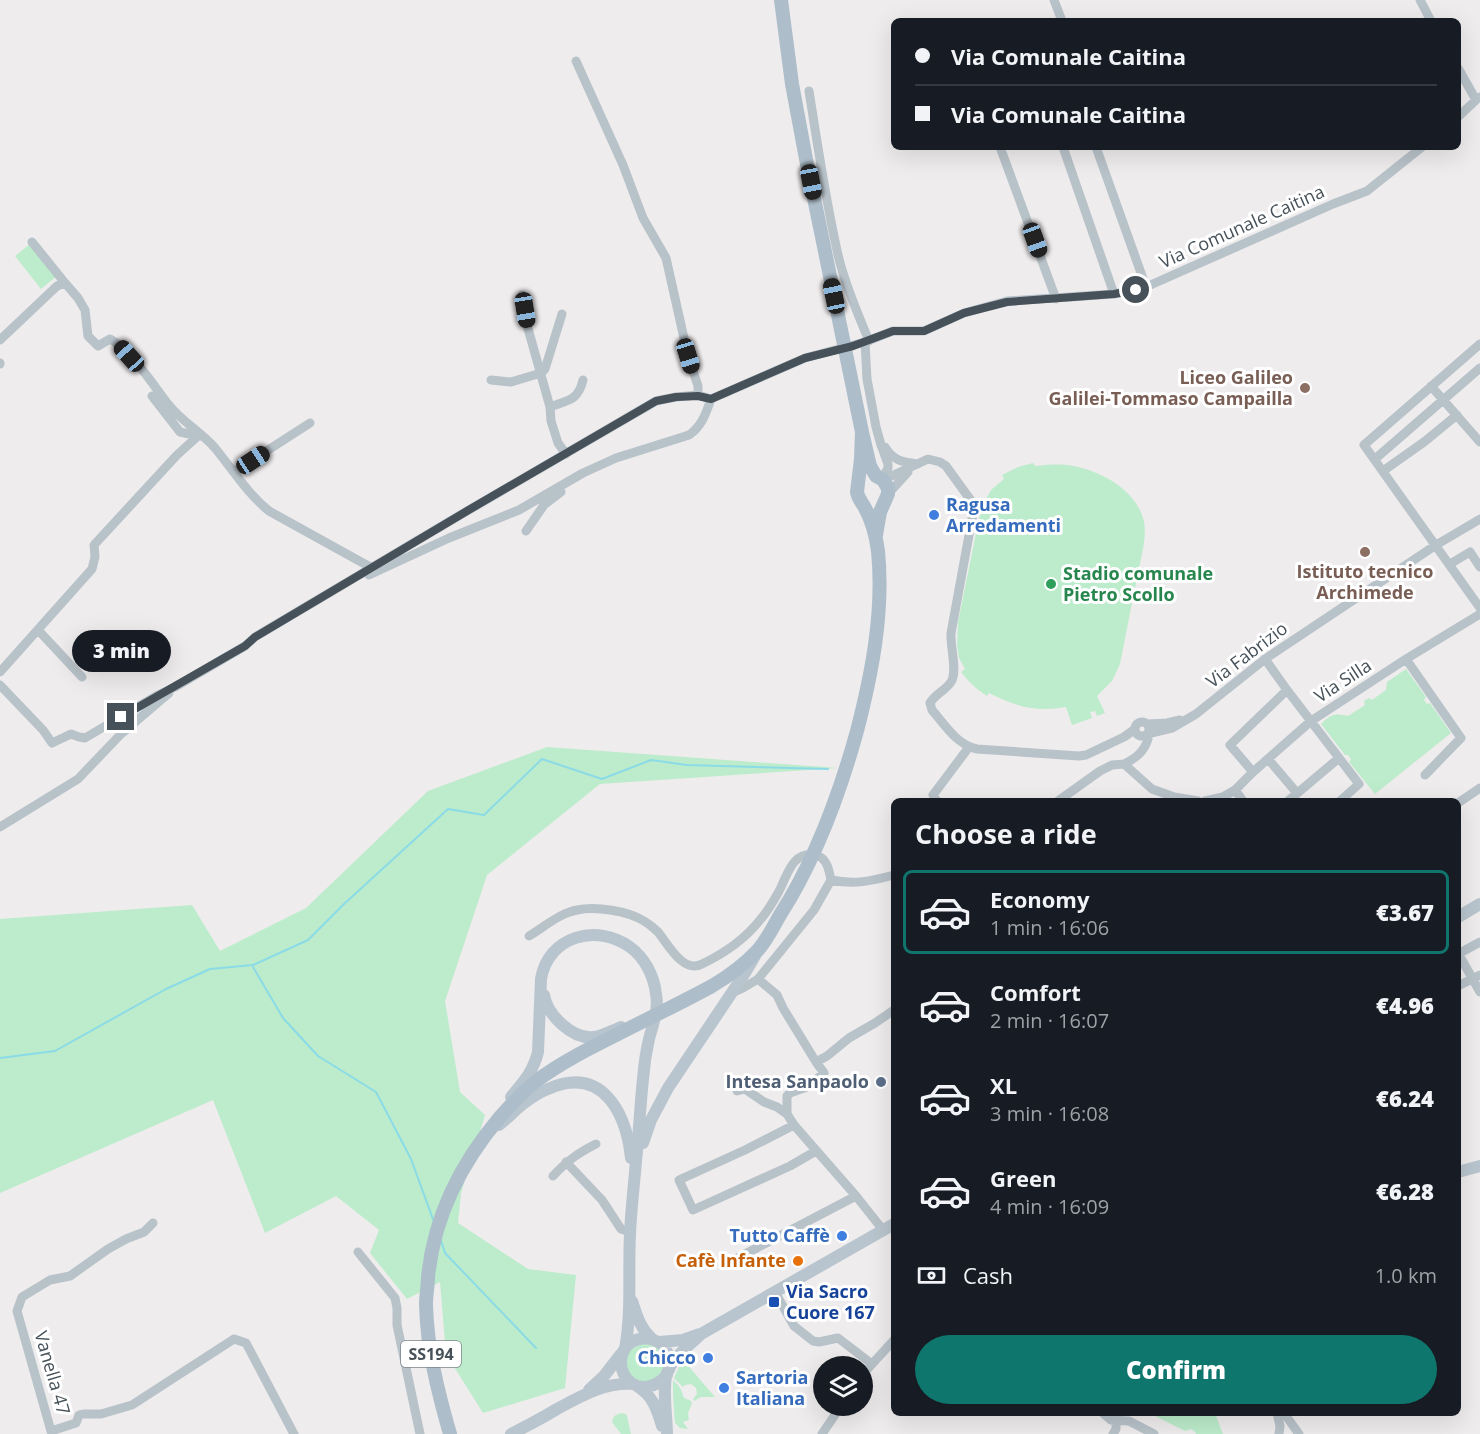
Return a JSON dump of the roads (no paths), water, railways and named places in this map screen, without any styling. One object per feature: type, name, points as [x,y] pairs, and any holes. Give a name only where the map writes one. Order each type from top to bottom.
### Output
[{"type":"main road","points":[[781,0],[792,84],[806,159],[862,432],[870,466],[887,485],[886,499],[875,537]]},
{"type":"main road","points":[[636,1165],[646,1132],[668,1088],[795,893],[834,806],[845,773],[870,681],[878,622],[878,552],[871,520],[858,497],[862,432]]},
{"type":"main road","points":[[858,487],[867,477],[880,478]]},
{"type":"main road","points":[[864,505],[874,507],[886,499]]},
{"type":"main road","points":[[1461,915],[1480,904]]},
{"type":"main road","points":[[486,1134],[495,1117],[533,1068],[538,1052],[541,979],[547,959],[563,943],[581,936],[610,938],[632,948],[648,967],[657,998],[643,1076],[630,1232],[628,1319],[621,1358],[624,1375],[650,1396],[655,1403],[666,1434]]},
{"type":"main road","points":[[486,1134],[523,1092],[553,1070],[587,1050],[685,1001],[731,974],[759,948]]},
{"type":"main road","points":[[541,979],[544,1000],[555,1017],[562,1025],[588,1036],[595,1037],[685,1001]]},
{"type":"main road","points":[[486,1134],[525,1102],[547,1089],[568,1083],[590,1086],[612,1100],[622,1118],[630,1147],[634,1182]]},
{"type":"main road","name":"SS194","points":[[450,1434],[428,1336],[426,1302],[429,1271],[436,1234],[448,1199],[465,1165],[486,1134]]},
{"type":"main road","points":[[1461,1171],[1480,1166]]},
{"type":"main road","points":[[1461,1179],[1480,1174]]},
{"type":"main road","points":[[583,1394],[604,1376],[634,1341],[646,1338],[655,1341],[683,1340],[701,1334],[888,1227]]},
{"type":"main road","points":[[628,1290],[644,1331],[667,1352],[670,1364],[666,1434]]},
{"type":"main road","points":[[511,1434],[583,1394],[622,1383],[650,1387],[657,1384],[677,1358],[701,1334]]},
{"type":"street","points":[[1054,0],[1061,18]]},
{"type":"street","points":[[1420,0],[1429,18]]},
{"type":"street","points":[[576,62],[623,165],[643,218],[666,258],[688,356],[698,386],[698,396]]},
{"type":"street","points":[[1461,72],[1475,89],[1478,98],[1461,114]]},
{"type":"street","points":[[809,92],[822,174],[840,260],[867,341],[867,379],[878,433],[888,464],[888,468],[880,478]]},
{"type":"street","points":[[1001,150],[1056,299]]},
{"type":"street","points":[[1064,150],[1114,294]]},
{"type":"street","points":[[1097,150],[1146,287]]},
{"type":"street","name":"Via Comunale Caitina","points":[[711,399],[805,358],[853,346],[893,331],[924,331],[964,313],[996,304],[1114,294],[1146,287],[1367,191],[1418,150]]},
{"type":"street","points":[[32,242],[78,298],[85,310],[88,336],[98,346],[110,339],[118,343],[170,406],[214,447],[256,500],[269,511],[372,568]]},
{"type":"street","points":[[0,340],[57,286],[65,283]]},
{"type":"street","points":[[522,295],[527,326],[550,407],[551,421],[558,443],[566,454]]},
{"type":"street","points":[[491,380],[511,382],[541,373],[562,314]]},
{"type":"street","points":[[1480,344],[1364,445],[1480,608]]},
{"type":"street","points":[[1374,459],[1480,368]]},
{"type":"street","points":[[550,407],[572,399],[580,392],[583,380]]},
{"type":"street","points":[[1431,386],[1480,442]]},
{"type":"street","points":[[152,396],[180,432],[200,436]]},
{"type":"street","points":[[0,685],[43,730],[52,743],[71,734],[85,738],[245,646],[266,637],[364,578],[398,557],[566,454],[656,401],[698,396],[711,399],[701,422],[689,435],[616,458],[583,473],[519,510],[398,557],[372,568],[255,637],[245,646]]},
{"type":"street","points":[[1386,475],[1454,412]]},
{"type":"street","points":[[234,472],[310,423]]},
{"type":"street","points":[[878,433],[895,459],[916,465]]},
{"type":"street","points":[[0,672],[92,569],[95,557],[94,545],[177,455],[200,436]]},
{"type":"street","points":[[880,478],[928,459],[940,462],[946,466],[974,508],[951,633],[954,674],[949,686],[930,703],[932,710],[962,743],[969,747],[933,795],[934,798]]},
{"type":"street","points":[[886,499],[916,465]]},
{"type":"street","points":[[526,531],[544,505],[562,492],[568,483]]},
{"type":"street","name":"Via Fabrizio","points":[[969,747],[1079,756],[1107,744],[1137,739],[1143,732],[1172,728],[1196,714],[1265,659],[1436,545],[1480,519]]},
{"type":"street","points":[[1450,564],[1470,552],[1480,567]]},
{"type":"street","name":"Via Silla","points":[[1236,790],[1311,721],[1480,614]]},
{"type":"street","points":[[38,630],[82,677]]},
{"type":"street","points":[[1265,659],[1359,784],[1343,798]]},
{"type":"street","points":[[1406,659],[1461,738],[1425,774]]},
{"type":"street","points":[[0,827],[78,778],[121,734],[175,687]]},
{"type":"street","points":[[1253,772],[1230,745],[1287,690]]},
{"type":"street","points":[[1062,798],[1100,771],[1136,758],[1147,743],[1148,739],[1143,732]]},
{"type":"street","points":[[1291,798],[1339,758]]},
{"type":"street","points":[[1268,759],[1297,793]]},
{"type":"street","points":[[1124,764],[1152,789],[1180,798]]},
{"type":"street","points":[[1461,801],[1480,788]]},
{"type":"street","points":[[1218,798],[1236,790],[1241,798]]},
{"type":"street","points":[[529,936],[575,910],[594,908],[624,913],[642,920],[657,930],[678,958],[688,965],[699,966],[723,953],[760,921],[778,893],[792,863],[801,856],[813,854],[821,857],[829,867],[831,880],[814,910],[758,979],[732,993]]},
{"type":"street","points":[[831,880],[854,883],[891,875]]},
{"type":"street","points":[[1461,952],[1480,942]]},
{"type":"street","points":[[1461,958],[1476,977],[1480,992]]},
{"type":"street","points":[[1461,984],[1476,977]]},
{"type":"street","points":[[758,979],[777,995],[824,1073],[807,1087],[790,1093],[788,1114],[794,1125],[816,1151],[856,1196],[888,1227]]},
{"type":"street","points":[[816,1062],[891,1012]]},
{"type":"street","points":[[736,1091],[745,1089],[788,1114]]},
{"type":"street","points":[[794,1125],[679,1180],[693,1210],[790,1166],[816,1151]]},
{"type":"street","points":[[553,1176],[566,1162],[596,1144]]},
{"type":"street","points":[[566,1162],[602,1200],[621,1229],[630,1232]]},
{"type":"street","points":[[726,1264],[856,1196]]},
{"type":"street","name":"Vanella 47","points":[[153,1223],[144,1232],[108,1249],[70,1276],[50,1280],[22,1297],[17,1311],[51,1431],[76,1423],[79,1415],[101,1414],[132,1405],[234,1339],[246,1343],[294,1434]]},
{"type":"street","points":[[358,1252],[395,1298],[397,1326],[420,1434]]},
{"type":"street","points":[[775,1292],[794,1326],[813,1341],[838,1338],[862,1356]]},
{"type":"street","points":[[873,1363],[891,1343]]},
{"type":"street","points":[[822,1434],[834,1416]]},
{"type":"street","points":[[1106,1416],[1116,1421],[1129,1421],[1154,1434]]},
{"type":"street","points":[[1278,1416],[1279,1434]]},
{"type":"street","points":[[1286,1416],[1299,1434]]},
{"type":"street","points":[[1113,1434],[1116,1421]]},
{"type":"waterway","points":[[0,1058],[55,1051],[166,989],[210,969],[253,965],[308,940],[448,809],[484,815],[542,759],[602,779],[651,760],[687,765],[828,769]]},
{"type":"waterway","points":[[253,967],[283,1018],[318,1056],[376,1092],[411,1159],[434,1222]]},
{"type":"waterway","points":[[441,1241],[445,1253],[536,1348]]},
{"type":"place","name":"Liceo Galileo Galilei-Tommaso Campailla","points":[[1305,388]]},
{"type":"place","name":"Ragusa Arredamenti","points":[[934,515]]},
{"type":"place","name":"Istituto tecnico Archimede","points":[[1365,552]]},
{"type":"place","name":"Stadio comunale Pietro Scollo","points":[[1051,584]]},
{"type":"place","name":"Intesa Sanpaolo","points":[[881,1082]]},
{"type":"place","name":"Tutto Caffè","points":[[842,1236]]},
{"type":"place","name":"Cafè Infante","points":[[798,1261]]},
{"type":"place","name":"Via Sacro Cuore 167","points":[[774,1302]]},
{"type":"place","name":"Chicco","points":[[708,1358]]},
{"type":"place","name":"Sartoria Italiana","points":[[724,1388]]}]
